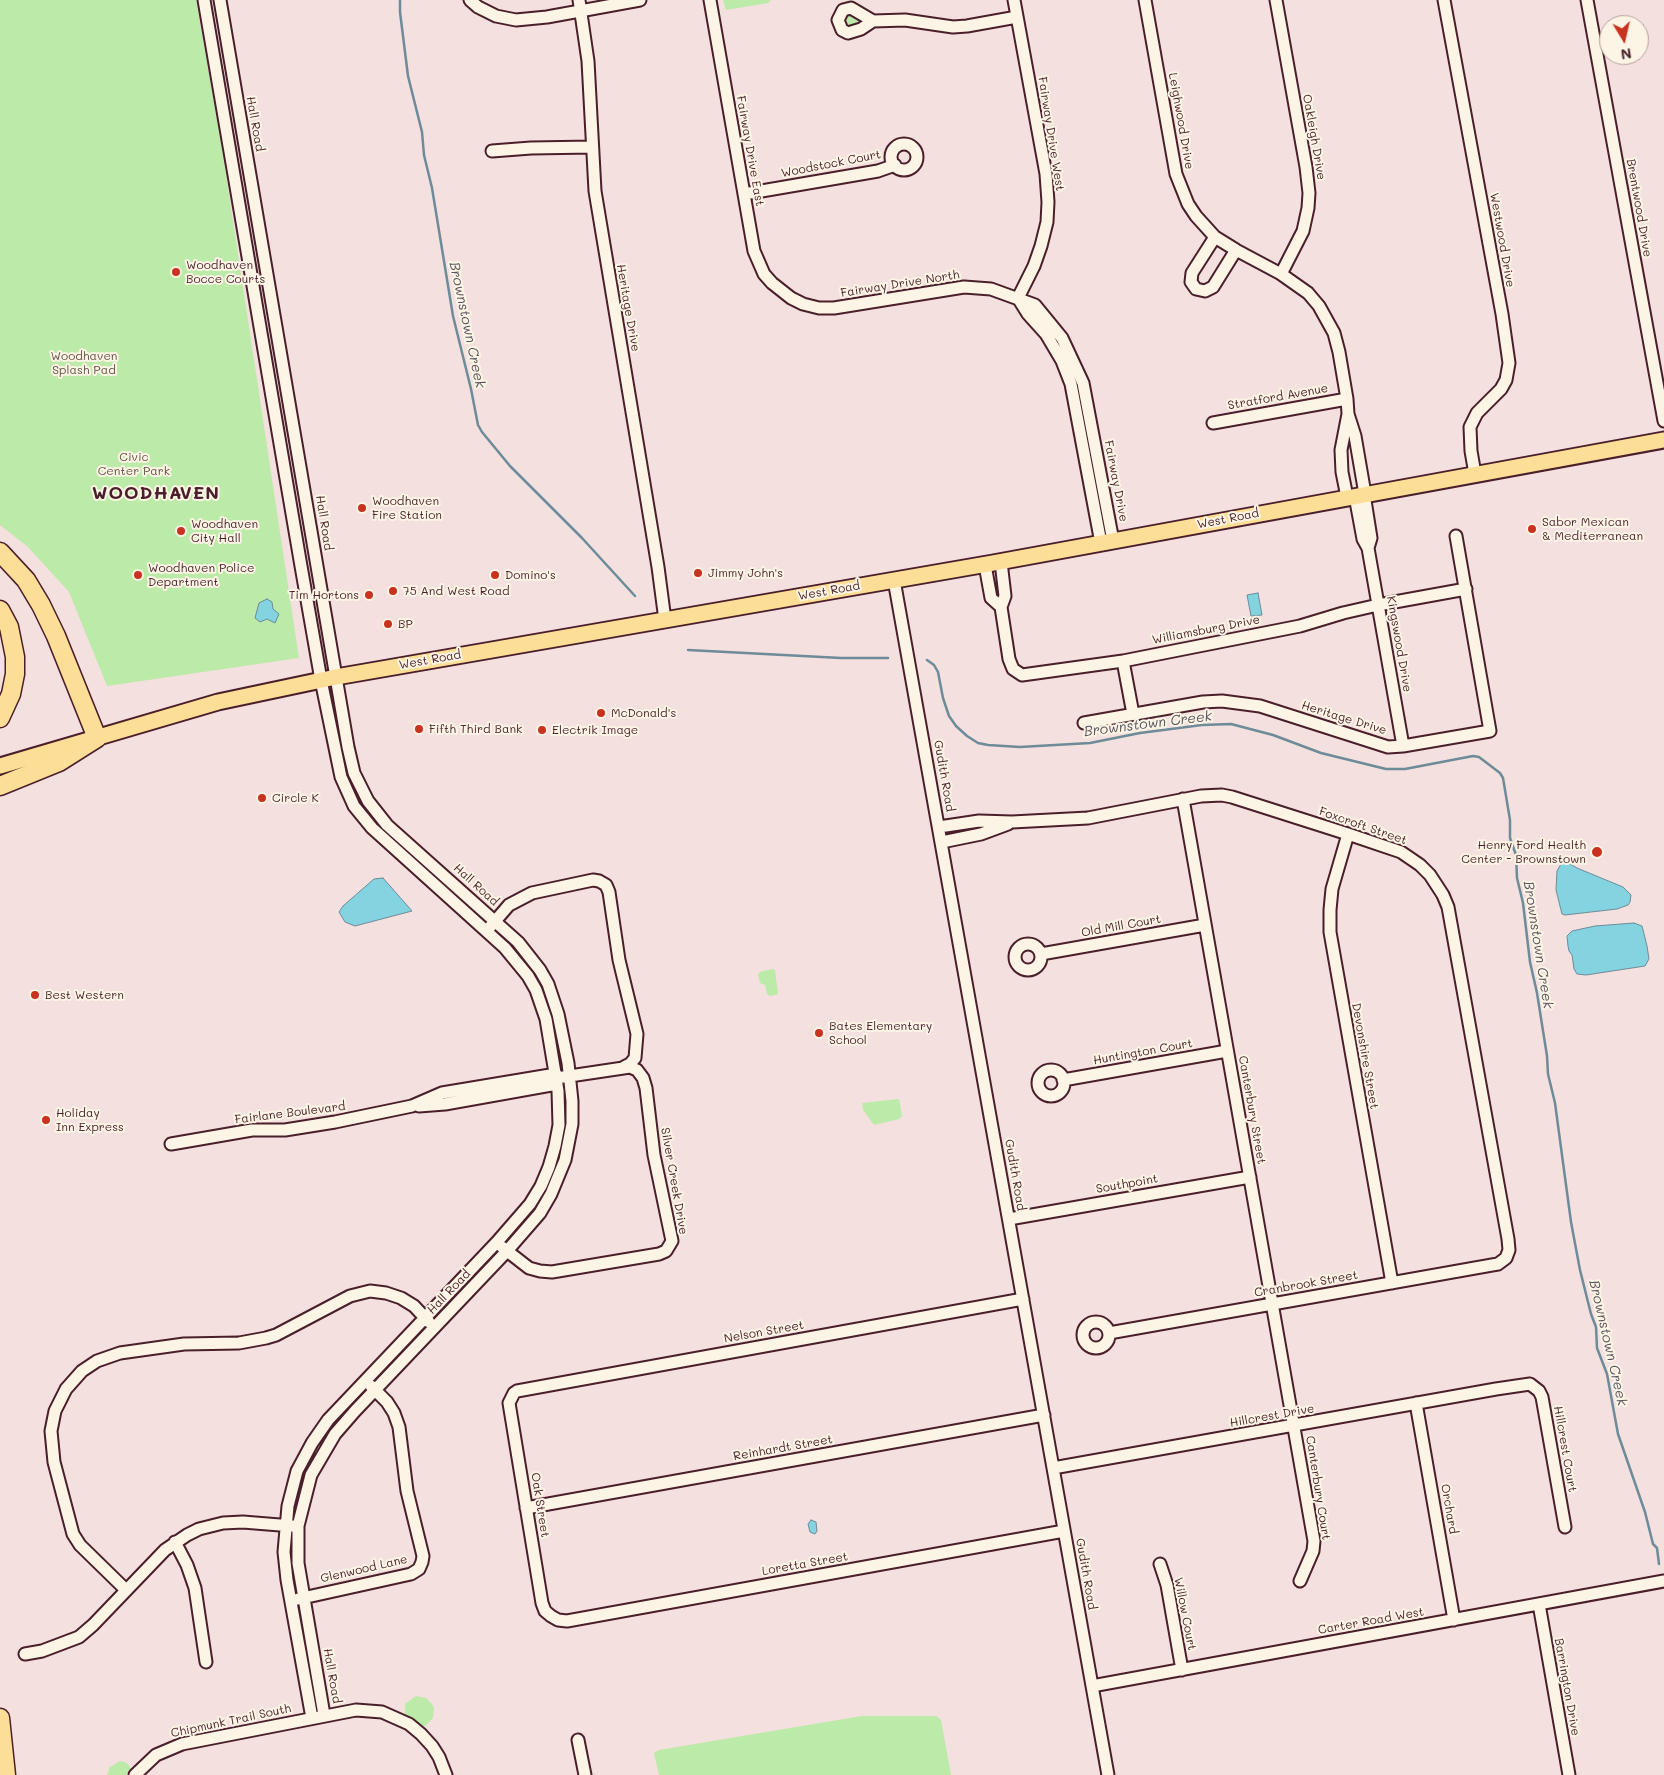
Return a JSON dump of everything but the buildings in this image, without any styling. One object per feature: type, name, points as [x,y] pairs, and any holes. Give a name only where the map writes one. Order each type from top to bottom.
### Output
[{"type":"highway","points":[[0,552],[26,580],[41,605],[56,636],[97,738],[59,762],[0,786]]},
{"type":"highway","points":[[0,610],[10,632],[15,657],[15,674],[11,694],[0,718]]},
{"type":"highway","points":[[0,1718],[6,1775]]},
{"type":"main road","name":"West Road","points":[[0,766],[218,702],[336,677],[985,565],[1664,440]]},
{"type":"street","name":"Hall Road","points":[[204,0],[321,680],[341,777],[349,797],[361,815],[517,961],[536,990],[546,1018],[556,1079],[559,1125],[549,1167],[541,1186],[530,1204],[497,1242],[328,1420],[306,1453],[292,1488],[285,1526],[285,1565],[312,1718],[356,1710],[382,1712],[394,1716],[422,1734],[439,1757],[446,1775]]},
{"type":"street","name":"Hall Road","points":[[220,0],[354,773],[362,791],[374,810],[397,834],[495,921],[528,954],[548,984],[558,1014],[570,1076],[572,1101],[572,1124],[561,1173],[540,1213],[507,1251],[335,1434],[311,1475],[298,1526],[298,1563],[324,1715]]},
{"type":"street","points":[[470,0],[478,7],[496,16],[516,20],[547,17],[580,5],[640,0]]},
{"type":"street","name":"Fairway Drive East","points":[[710,0],[754,251],[758,263],[772,283],[787,296]]},
{"type":"street","name":"Fairway Drive West","points":[[1014,0],[1046,174],[1048,202],[1047,222],[1041,246],[1034,266],[1018,298]]},
{"type":"street","name":"Leighwood Drive","points":[[1145,0],[1176,174],[1188,204],[1196,216],[1215,236],[1236,250],[1281,274],[1308,293],[1319,306],[1334,333],[1348,399],[1348,414],[1341,450],[1342,472],[1358,495]]},
{"type":"street","name":"Oakleigh Drive","points":[[1276,0],[1309,193],[1303,231],[1281,274]]},
{"type":"street","name":"Westwood Drive","points":[[1444,0],[1502,314],[1509,363],[1506,380],[1501,389],[1477,413],[1470,427],[1470,444],[1475,474]]},
{"type":"street","name":"Brentwood Drive","points":[[1587,0],[1664,421]]},
{"type":"street","name":"Heritage Drive","points":[[580,5],[588,61],[595,191],[665,620]]},
{"type":"street","points":[[874,21],[904,20],[960,27],[1017,16]]},
{"type":"street","points":[[209,27],[224,24]]},
{"type":"street","points":[[492,151],[592,147]]},
{"type":"street","name":"Woodstock Court","points":[[744,194],[878,171],[895,165]]},
{"type":"street","points":[[242,218],[257,216]]},
{"type":"street","points":[[1215,236],[1192,273],[1191,282],[1196,288],[1205,291],[1213,287],[1236,250]]},
{"type":"street","name":"Fairway Drive North","points":[[787,296],[810,306],[834,308],[964,287],[991,289],[1018,298]]},
{"type":"street","name":"Fairway Drive","points":[[1018,298],[1028,314],[1046,334],[1062,361],[1071,384],[1086,427],[1107,542]]},
{"type":"street","name":"Stratford Avenue","points":[[1213,423],[1348,399]]},
{"type":"street","name":"Leighwood Drive","points":[[1348,414],[1355,436],[1358,495]]},
{"type":"street","points":[[278,431],[294,429]]},
{"type":"street","name":"Kingswood Drive","points":[[1358,495],[1371,538],[1368,548],[1403,746]]},
{"type":"street","name":"Heritage Drive","points":[[1084,723],[1203,702],[1241,703],[1281,713],[1382,746],[1403,746],[1490,731],[1456,536]]},
{"type":"street","name":"Williamsburg Drive","points":[[1000,562],[1005,596],[1001,607],[1010,664],[1018,673],[1026,675],[1123,661],[1300,626],[1378,605],[1466,589]]},
{"type":"street","points":[[301,566],[317,563]]},
{"type":"street","name":"Williamsburg Drive","points":[[985,565],[991,598],[1001,607]]},
{"type":"street","name":"Gudith Road","points":[[894,580],[1108,1775]]},
{"type":"street","points":[[310,614],[325,611]]},
{"type":"street","points":[[1123,661],[1133,714]]},
{"type":"street","points":[[341,777],[354,773]]},
{"type":"street","name":"Foxcroft Street","points":[[939,827],[979,821],[1012,822],[1088,818],[1209,794],[1232,797],[1392,848],[1411,858],[1430,875],[1448,907],[1508,1239],[1509,1250],[1506,1258]]},
{"type":"street","name":"Canterbury Street","points":[[1183,799],[1294,1426]]},
{"type":"street","name":"Foxcroft Street","points":[[942,842],[981,834],[1012,822]]},
{"type":"street","points":[[389,843],[397,834]]},
{"type":"street","name":"Devonshire Street","points":[[1348,834],[1332,889],[1330,932],[1392,1283]]},
{"type":"street","points":[[486,931],[510,905],[532,893],[593,880],[606,885],[609,892],[619,960],[637,1034],[635,1058],[624,1067],[570,1076]]},
{"type":"street","name":"Old Mill Court","points":[[1041,954],[1205,925]]},
{"type":"street","name":"Huntington Court","points":[[1063,1080],[1227,1051]]},
{"type":"street","name":"Silver Creek Drive","points":[[497,1242],[529,1268],[552,1272],[660,1254],[670,1246],[672,1237],[654,1155],[646,1088],[643,1078],[637,1070],[624,1067]]},
{"type":"street","name":"Fairlane Boulevard","points":[[170,1144],[252,1130],[286,1130],[325,1124],[412,1106],[442,1093],[570,1076]]},
{"type":"street","name":"Southpoint","points":[[1009,1220],[1250,1177]]},
{"type":"street","name":"Cranbrook Street","points":[[1109,1333],[1498,1264],[1506,1258]]},
{"type":"street","name":"Hall Road","points":[[126,1590],[80,1545],[73,1534],[58,1480],[51,1443],[51,1431],[55,1411],[74,1379],[90,1365],[105,1357],[120,1353],[184,1344],[239,1343],[266,1338],[276,1335],[350,1296],[370,1292],[386,1293],[401,1298],[414,1306],[425,1318]]},
{"type":"street","name":"Nelson Street","points":[[511,1396],[517,1391],[1023,1299]]},
{"type":"street","points":[[425,1318],[435,1327]]},
{"type":"street","name":"Glenwood Lane","points":[[291,1600],[411,1574],[418,1569],[422,1562],[407,1491],[399,1426],[394,1413],[365,1380]]},
{"type":"street","name":"Hillcrest Court","points":[[1496,1389],[1525,1384],[1534,1386],[1542,1397],[1565,1527]]},
{"type":"street","name":"Hillcrest Drive","points":[[1053,1468],[1496,1389]]},
{"type":"street","name":"Oak Street","points":[[511,1396],[510,1403],[542,1603],[545,1611],[551,1616]]},
{"type":"street","name":"Orchard","points":[[1416,1403],[1454,1620]]},
{"type":"street","name":"Reinhardt Street","points":[[526,1508],[1044,1415]]},
{"type":"street","name":"Canterbury Court","points":[[1294,1426],[1314,1541],[1313,1551],[1300,1581]]},
{"type":"street","points":[[25,1654],[42,1651],[79,1637],[175,1542],[199,1529],[223,1523],[242,1522],[298,1526]]},
{"type":"street","name":"Loretta Street","points":[[551,1616],[558,1620],[567,1621],[1064,1531]]},
{"type":"street","points":[[175,1542],[187,1565],[195,1588],[206,1662]]},
{"type":"street","name":"Willow Court","points":[[1160,1564],[1167,1585],[1182,1670]]},
{"type":"street","name":"Carter Road West","points":[[1092,1686],[1660,1582]]},
{"type":"street","name":"Barrington Drive","points":[[1539,1604],[1568,1775]]},
{"type":"street","name":"Chipmunk Trail South","points":[[135,1775],[150,1760],[173,1746],[312,1718]]},
{"type":"street","points":[[578,1740],[585,1775]]},
{"type":"green space","name":"Civic Center Park","points":[[0,0],[196,0],[222,148],[299,658],[107,686],[69,592],[28,547],[0,525]]},
{"type":"green space","points":[[723,0],[771,0],[768,3],[726,10]]},
{"type":"green space","points":[[851,14],[856,16],[858,21],[856,26],[851,28],[846,26],[844,21],[846,16]]},
{"type":"green space","points":[[772,969],[775,970],[778,994],[770,996],[767,994],[765,985],[760,983],[758,974]]},
{"type":"green space","points":[[899,1099],[902,1116],[899,1119],[874,1125],[863,1110],[862,1103]]},
{"type":"green space","points":[[416,1696],[426,1698],[434,1708],[433,1718],[425,1726],[420,1726],[405,1715],[405,1704]]},
{"type":"green space","points":[[862,1716],[936,1716],[941,1720],[951,1775],[659,1775],[654,1753],[659,1750]]},
{"type":"green space","points":[[120,1761],[129,1765],[131,1769],[129,1775],[107,1775],[110,1767]]},
{"type":"water","points":[[1258,593],[1262,615],[1251,616],[1247,595]]},
{"type":"water","points":[[267,599],[272,602],[273,609],[279,614],[275,623],[267,619],[260,622],[255,618],[259,603]]},
{"type":"water","points":[[1567,862],[1623,887],[1631,895],[1628,905],[1617,909],[1562,914],[1556,890],[1557,871],[1561,864]]},
{"type":"water","points":[[383,878],[412,911],[355,926],[345,922],[339,912],[343,906],[374,879]]},
{"type":"water","points":[[1634,923],[1642,926],[1649,959],[1645,966],[1586,975],[1577,974],[1568,946],[1567,936],[1572,931],[1595,926]]},
{"type":"water","points":[[811,1520],[816,1522],[817,1531],[815,1534],[810,1532],[808,1524]]},
{"type":"waterway","name":"Brownstown Creek","points":[[400,0],[408,76],[422,132],[424,155],[432,188],[453,316],[478,425],[510,466],[582,538],[635,596]]},
{"type":"waterway","name":"Brownstown Creek","points":[[688,650],[841,658],[888,658]]},
{"type":"waterway","name":"Brownstown Creek","points":[[927,660],[934,665],[938,672],[943,698],[949,716],[956,726],[978,743],[988,745],[1020,747],[1090,743],[1140,733],[1202,725],[1231,724],[1273,735],[1321,753],[1386,769],[1405,769],[1473,756],[1479,757],[1500,773],[1503,778],[1510,820],[1510,838],[1516,855],[1517,878],[1523,903],[1530,962],[1537,993],[1548,1074],[1555,1103],[1571,1222],[1580,1270],[1596,1327],[1597,1348],[1607,1374],[1618,1434],[1645,1512],[1653,1544],[1657,1548],[1659,1564]]},
{"type":"place","name":"Woodhaven Bocce Courts","points":[[176,272]]},
{"type":"place","name":"Woodhaven Fire Station","points":[[362,508]]},
{"type":"place","name":"Sabor Mexican & Mediterranean","points":[[1532,529]]},
{"type":"place","name":"Woodhaven City Hall","points":[[181,531]]},
{"type":"place","name":"Jimmy John's","points":[[698,573]]},
{"type":"place","name":"Woodhaven Police Department","points":[[138,575]]},
{"type":"place","name":"Domino's","points":[[495,575]]},
{"type":"place","name":"75 And West Road","points":[[393,591]]},
{"type":"place","name":"Tim Hortons","points":[[369,595]]},
{"type":"place","name":"BP","points":[[388,624]]},
{"type":"place","name":"McDonald's","points":[[601,713]]},
{"type":"place","name":"Fifth Third Bank","points":[[419,729]]},
{"type":"place","name":"Electrik Image","points":[[542,730]]},
{"type":"place","name":"Circle K","points":[[262,798]]},
{"type":"place","name":"Henry Ford Health Center - Brownstown","points":[[1597,852]]},
{"type":"place","name":"Best Western","points":[[35,995]]},
{"type":"place","name":"Bates Elementary School","points":[[819,1033]]},
{"type":"place","name":"Holiday Inn Express","points":[[46,1120]]},
{"type":"district","name":"WOODHAVEN","points":[[156,493]]},
{"type":"park label","name":"Woodhaven Splash Pad","points":[[84,363]]}]
